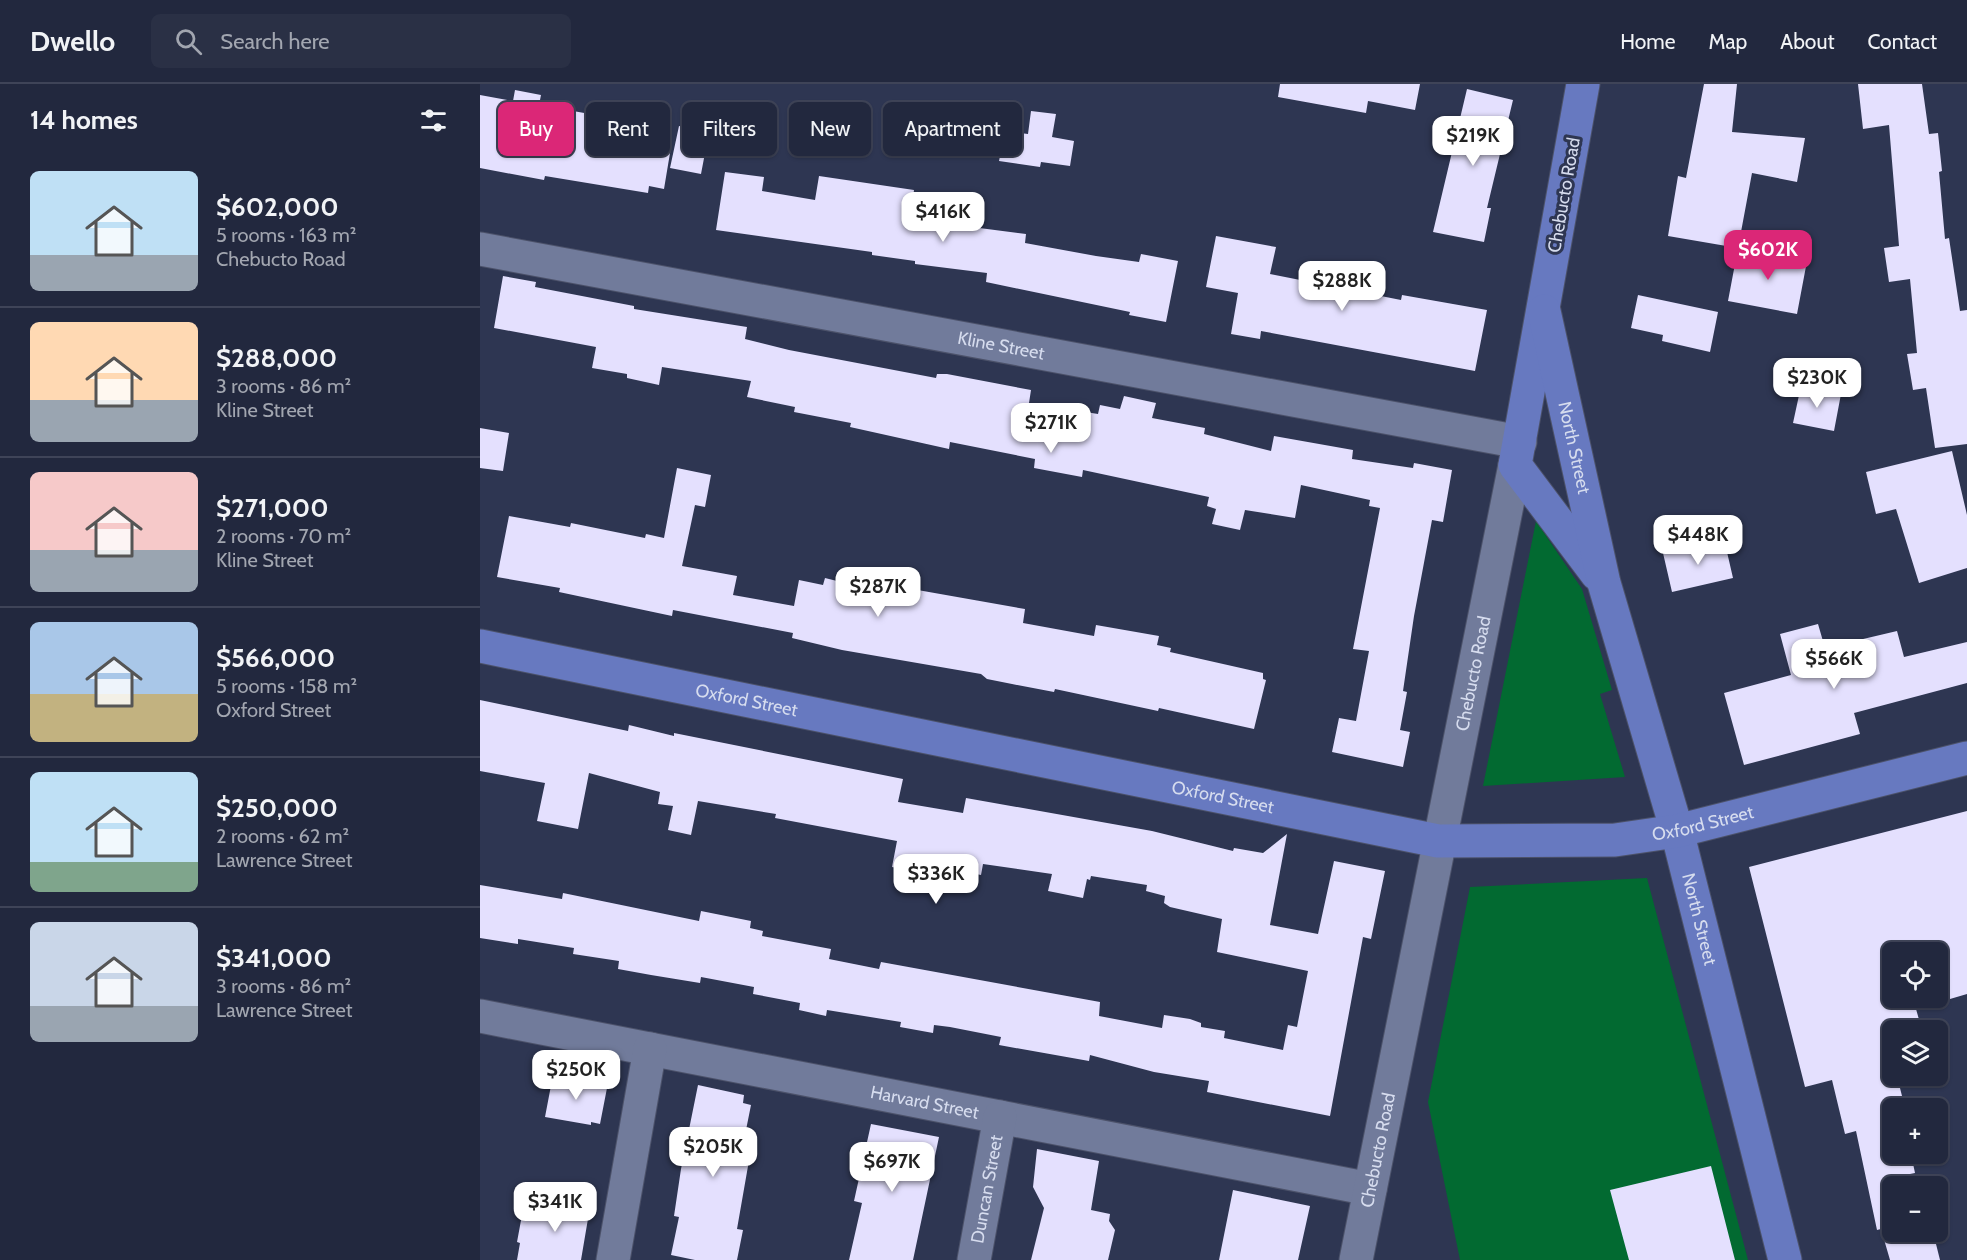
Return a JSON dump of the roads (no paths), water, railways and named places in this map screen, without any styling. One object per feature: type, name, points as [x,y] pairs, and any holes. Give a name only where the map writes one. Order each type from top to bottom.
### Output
[{"type":"main road","name":"Chebucto Road","points":[[1518,453],[1545,311],[1583,84]]},
{"type":"main road","name":"North Street","points":[[1545,311],[1604,582],[1677,831],[1785,1260]]},
{"type":"main road","name":"North Street","points":[[1518,453],[1604,582]]},
{"type":"main road","name":"Oxford Street","points":[[480,646],[1438,841],[1615,840],[1677,831],[1967,758]]},
{"type":"street","name":"Kline Street","points":[[480,249],[1518,453]]},
{"type":"street","name":"Chebucto Road","points":[[1356,1260],[1438,841],[1518,453]]},
{"type":"street","name":"Harvard Street","points":[[480,1016],[1370,1189]]},
{"type":"street","points":[[613,1260],[650,1049]]},
{"type":"street","name":"Duncan Street","points":[[974,1260],[1000,1117]]}]
